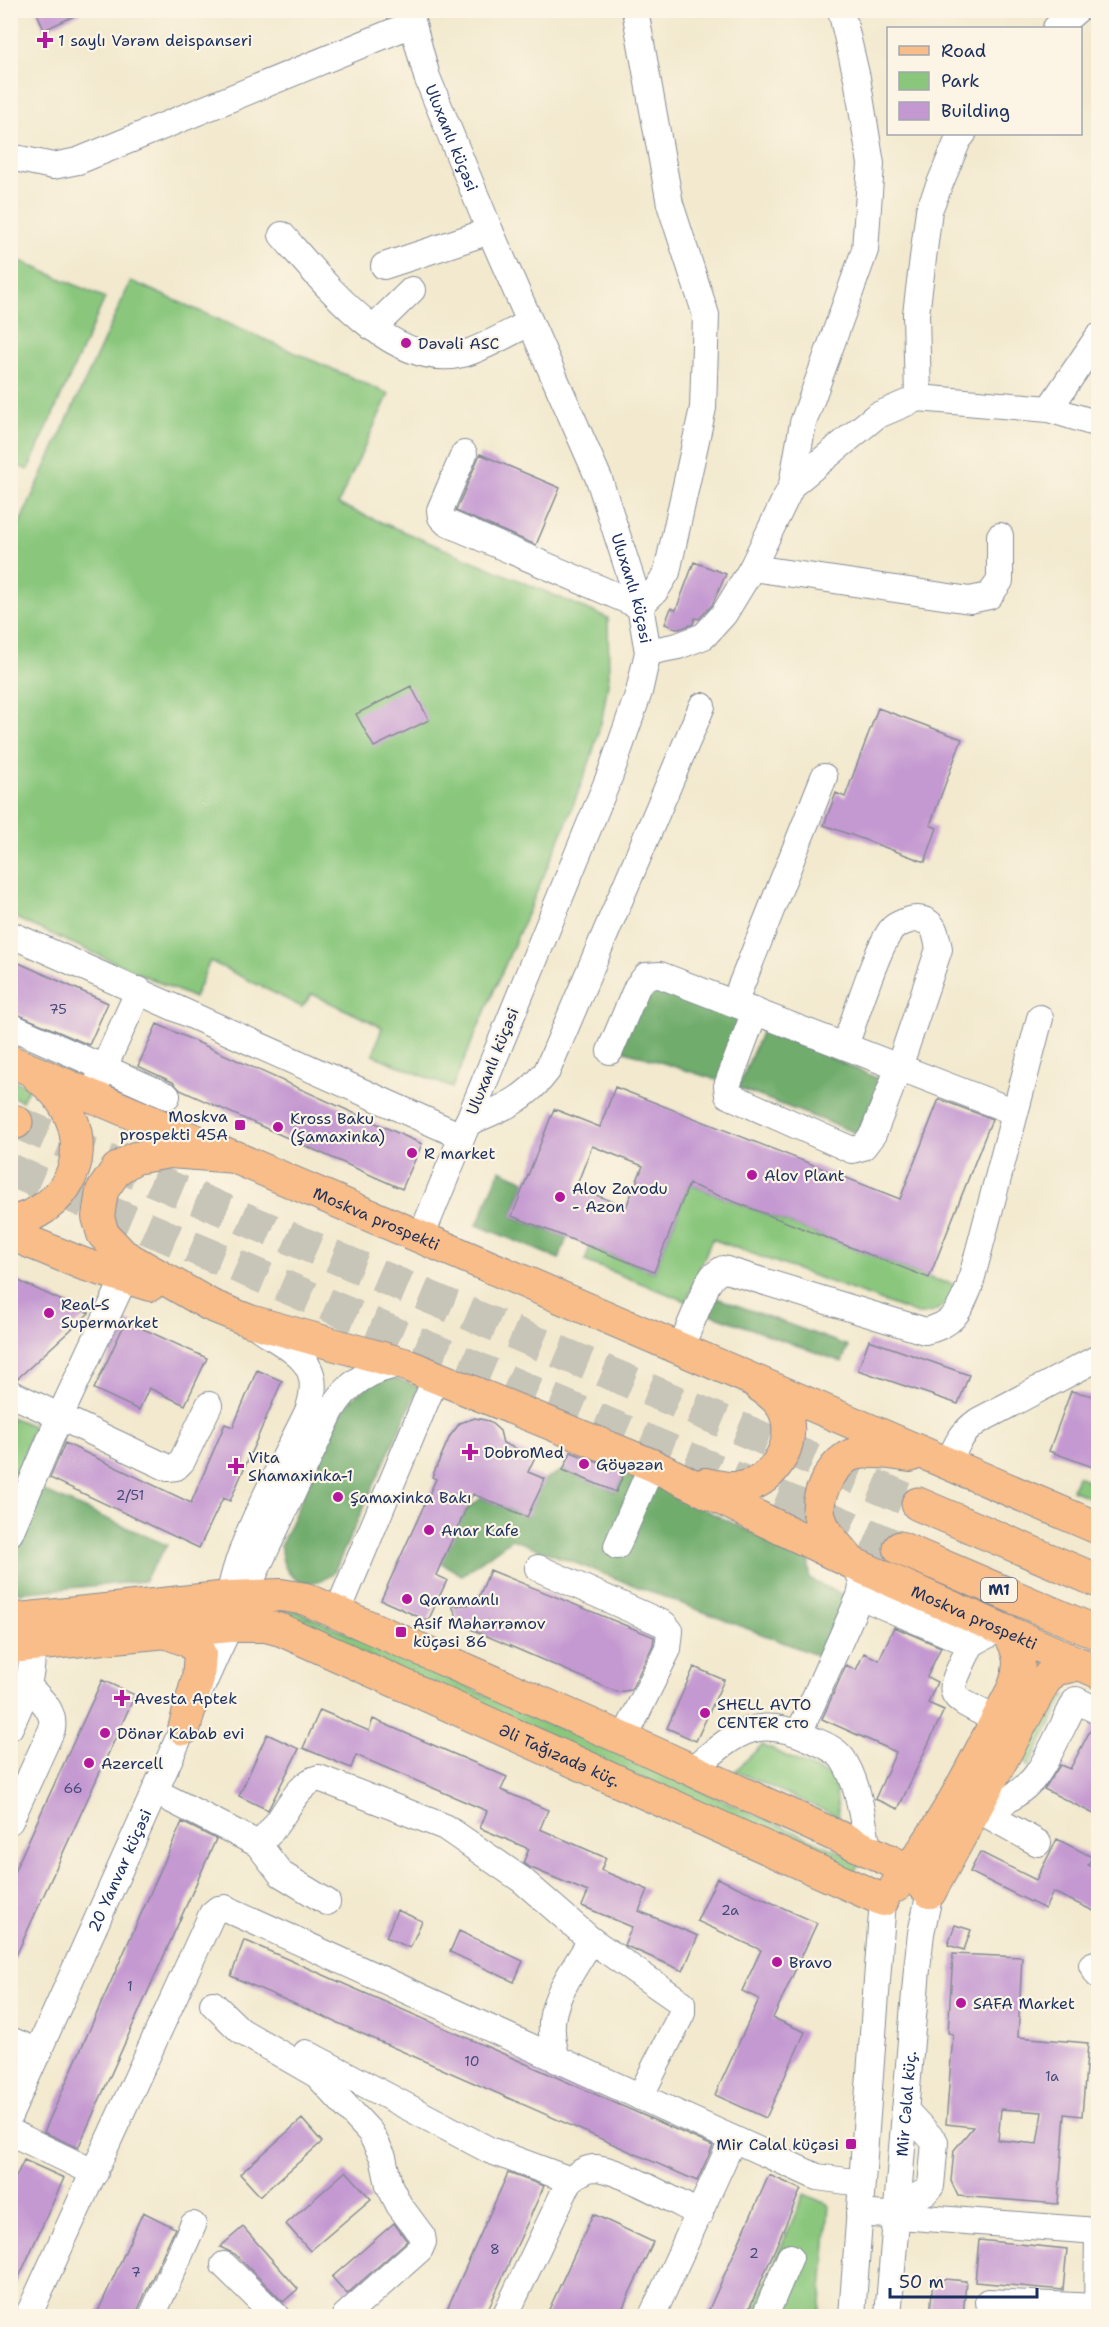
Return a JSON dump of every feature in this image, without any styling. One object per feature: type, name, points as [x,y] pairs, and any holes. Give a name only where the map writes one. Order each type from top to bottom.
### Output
[{"type":"highway","points":[[918,1504],[1098,1581]]},
{"type":"highway","name":"Moskva prospekti","points":[[900,1548],[1098,1633]]},
{"type":"main road","name":"Moskva prospekti","points":[[16,1063],[97,1082],[236,1157],[743,1374]]},
{"type":"main road","points":[[10,1221],[36,1214],[52,1202],[69,1181],[76,1158],[76,1133],[64,1101],[52,1088],[16,1063]]},
{"type":"main road","points":[[210,1305],[113,1247],[104,1234],[98,1217],[98,1202],[108,1179],[117,1169],[135,1158],[170,1152],[236,1157]]},
{"type":"main road","points":[[10,1234],[83,1264],[210,1305],[250,1321],[404,1364],[665,1471],[723,1488],[756,1483],[776,1467],[788,1439],[788,1422],[783,1407],[772,1395],[743,1374]]},
{"type":"main road","points":[[743,1374],[1098,1528]]},
{"type":"main road","points":[[852,1563],[828,1536],[820,1521],[818,1507],[823,1487],[834,1469],[852,1455],[870,1452],[948,1464]]},
{"type":"main road","name":"Moskva prospekti","points":[[665,1471],[852,1563],[1090,1668]]},
{"type":"main road","points":[[21,1646],[176,1622],[234,1606],[297,1598],[338,1611],[869,1851],[909,1870],[930,1893]]},
{"type":"main road","name":"Əli Tağızadə küç.","points":[[234,1606],[266,1626],[295,1635],[883,1900]]},
{"type":"main road","points":[[10,1620],[176,1622]]},
{"type":"main road","points":[[176,1622],[200,1654],[198,1678],[184,1729]]},
{"type":"main road","points":[[883,1900],[909,1870],[943,1821],[1020,1672],[1017,1648],[1004,1630]]},
{"type":"main road","points":[[883,1900],[930,1893],[978,1815],[1049,1675],[1063,1667],[1090,1668]]},
{"type":"main road","points":[[850,1885],[865,1882],[873,1872],[873,1859],[869,1851]]},
{"type":"street","points":[[464,454],[440,510],[441,517],[447,523],[640,606],[656,590],[667,572],[703,408],[706,315],[670,204],[635,10]]},
{"type":"street","points":[[648,652],[678,646],[704,636],[724,614],[752,568],[792,485],[803,423],[865,250],[871,164],[857,78],[841,10]]},
{"type":"street","points":[[1057,27],[1077,10]]},
{"type":"street","points":[[10,157],[53,166],[78,160],[411,17]]},
{"type":"street","name":"Uluxanlı küçəsi","points":[[411,17],[427,77],[490,231],[599,478],[640,606],[648,652],[639,692],[610,775],[421,1237]]},
{"type":"street","points":[[918,398],[916,314],[929,210],[962,135]]},
{"type":"street","points":[[384,266],[490,231]]},
{"type":"street","points":[[282,235],[349,309],[373,328],[423,353],[447,356],[463,354],[530,323]]},
{"type":"street","points":[[373,328],[412,290]]},
{"type":"street","points":[[1049,409],[1098,337]]},
{"type":"street","points":[[792,485],[876,416],[918,398],[1049,409],[1098,424]]},
{"type":"street","points":[[752,568],[970,600],[989,596],[1000,581],[1000,536]]},
{"type":"street","points":[[10,934],[464,1130],[524,1097],[547,1071],[702,706]]},
{"type":"street","points":[[824,777],[744,1007],[727,1086],[728,1095],[852,1150],[863,1147],[873,1134],[899,1067],[939,949],[935,929],[925,920],[911,919],[892,929],[881,949],[845,1046]]},
{"type":"street","points":[[609,1052],[637,987],[646,976],[660,975],[1015,1112]]},
{"type":"street","points":[[97,1082],[139,990]]},
{"type":"street","points":[[681,1347],[707,1285],[713,1276],[723,1269],[925,1331],[944,1327],[959,1311],[969,1288],[1040,1018]]},
{"type":"street","points":[[10,1026],[97,1082],[167,1096]]},
{"type":"street","points":[[10,1533],[60,1416],[125,1277]]},
{"type":"street","points":[[234,1606],[243,1548],[308,1411],[314,1388],[314,1378],[306,1362],[250,1321]]},
{"type":"street","points":[[948,1464],[957,1442],[971,1426],[1098,1358]]},
{"type":"street","points":[[234,1606],[335,1403],[351,1386],[371,1371],[404,1364]]},
{"type":"street","points":[[338,1611],[436,1377]]},
{"type":"street","points":[[10,1393],[168,1468],[176,1467],[182,1461],[208,1405]]},
{"type":"street","points":[[617,1546],[665,1471]]},
{"type":"street","points":[[799,1733],[860,1596],[861,1575],[852,1563]]},
{"type":"street","points":[[538,1568],[664,1624],[670,1631],[668,1649],[624,1739]]},
{"type":"street","points":[[860,1596],[971,1644]]},
{"type":"street","name":"20 Yanvar küçəsi","points":[[10,2115],[184,1729],[234,1606]]},
{"type":"street","points":[[997,1720],[959,1701],[953,1695],[952,1686],[971,1644],[1004,1630]]},
{"type":"street","points":[[10,1727],[29,1687],[33,1661],[21,1646]]},
{"type":"street","points":[[978,1815],[1027,1785],[1037,1774],[1087,1705],[1090,1668]]},
{"type":"street","points":[[10,1821],[52,1730],[54,1718],[29,1687]]},
{"type":"street","points":[[693,1770],[733,1736],[753,1728],[777,1727],[799,1733],[832,1748],[841,1758],[855,1788],[869,1851]]},
{"type":"street","points":[[258,1844],[276,1828],[304,1785],[319,1778],[335,1782],[445,1827],[522,1880],[591,1940],[682,2003],[682,2013],[640,2097]]},
{"type":"street","points":[[156,1792],[258,1844],[281,1874],[327,1902]]},
{"type":"street","points":[[978,1815],[1038,1843]]},
{"type":"street","name":"Mir Cəlal küç.","points":[[888,2316],[919,1949],[930,1893]]},
{"type":"street","points":[[852,2316],[883,1900]]},
{"type":"street","points":[[28,2316],[180,1990],[212,1914],[218,1909],[225,1908],[817,2177],[861,2183]]},
{"type":"street","points":[[557,2060],[552,2032],[553,2015],[561,1991],[591,1940]]},
{"type":"street","points":[[180,1990],[213,2004],[489,2150],[570,2180]]},
{"type":"street","points":[[213,2004],[241,2031],[317,2075],[370,2132],[383,2157],[389,2185],[399,2205],[422,2236],[423,2242],[420,2249],[345,2316]]},
{"type":"street","points":[[10,2040],[39,2052]]},
{"type":"street","points":[[10,2132],[95,2173]]},
{"type":"street","points":[[652,2316],[733,2139]]},
{"type":"street","points":[[505,2316],[570,2180],[582,2171],[595,2168],[614,2173],[700,2214]]},
{"type":"street","points":[[859,2213],[896,2211],[1098,2231],[1097,2312],[988,2302]]},
{"type":"street","points":[[152,2316],[193,2225]]},
{"type":"street","points":[[765,2316],[790,2257]]},
{"type":"street","points":[[224,2265],[276,2316]]},
{"type":"green space","points":[[11,257],[105,298],[28,470],[11,463]]},
{"type":"green space","points":[[131,281],[389,394],[338,504],[608,618],[609,677],[602,719],[591,758],[566,824],[452,1088],[373,1055],[382,1027],[312,994],[302,1007],[210,961],[194,998],[11,916],[11,542]]},
{"type":"green space","points":[[663,981],[742,1017],[720,1081],[619,1049],[649,986]]},
{"type":"green space","points":[[763,1028],[881,1080],[859,1134],[738,1088]]},
{"type":"green space","points":[[11,1079],[29,1087],[22,1101],[11,1096]]},
{"type":"green space","points":[[500,1170],[525,1181],[512,1216],[567,1238],[559,1259],[477,1225]]},
{"type":"green space","points":[[689,1184],[929,1278],[957,1285],[950,1297],[937,1310],[918,1314],[712,1239],[686,1301],[585,1261],[590,1247],[654,1272]]},
{"type":"green space","points":[[714,1297],[848,1346],[842,1362],[708,1313]]},
{"type":"green space","points":[[395,1378],[419,1387],[333,1574],[323,1580],[313,1582],[296,1579],[285,1566],[281,1545],[337,1420],[352,1398],[378,1379]]},
{"type":"green space","points":[[11,1417],[33,1426],[11,1496]]},
{"type":"green space","points":[[563,1470],[616,1492],[625,1471],[809,1560],[809,1579],[850,1598],[819,1656],[512,1539],[462,1575],[441,1563],[465,1511],[481,1498],[527,1517],[545,1479]]},
{"type":"green space","points":[[1077,1476],[1098,1485],[1098,1501],[1072,1490]]},
{"type":"green space","points":[[36,1488],[167,1545],[144,1581],[18,1593],[12,1565],[13,1552]]},
{"type":"green space","points":[[260,1608],[297,1611],[860,1861],[854,1873]]},
{"type":"green space","points":[[1066,1695],[1028,1768],[1020,1754],[1049,1700]]},
{"type":"green space","points":[[762,1745],[834,1778],[839,1817],[735,1771]]},
{"type":"green space","points":[[804,2194],[829,2205],[820,2316],[751,2316]]},
{"type":"building","points":[[36,10],[87,10],[44,30]]},
{"type":"building","points":[[480,454],[560,488],[536,545],[456,511]]},
{"type":"building","points":[[694,562],[726,574],[712,605],[699,619],[695,618],[693,624],[679,629],[665,624],[671,608],[676,610]]},
{"type":"building","points":[[411,686],[429,720],[374,747],[356,714]]},
{"type":"building","points":[[878,708],[962,739],[930,825],[937,828],[925,862],[824,825],[836,793],[845,797]]},
{"type":"building","points":[[10,959],[108,1003],[89,1045],[10,1011]]},
{"type":"building","points":[[157,1024],[422,1144],[402,1189],[180,1090],[173,1082],[138,1066]]},
{"type":"building","name":"Alov Plant","points":[[615,1087],[900,1199],[939,1099],[992,1119],[929,1278],[689,1184],[654,1272],[512,1216],[554,1109],[600,1127]],"holes":[[[592,1146],[643,1166],[626,1207],[576,1187]]]},
{"type":"building","points":[[10,1277],[89,1313],[17,1379],[10,1378]]},
{"type":"building","points":[[126,1321],[207,1358],[185,1405],[149,1388],[139,1410],[94,1389]]},
{"type":"building","points":[[869,1340],[969,1375],[958,1404],[858,1370]]},
{"type":"building","points":[[257,1370],[282,1381],[230,1501],[223,1498],[199,1548],[50,1478],[65,1443],[191,1503],[225,1424],[233,1427]]},
{"type":"building","points":[[1071,1391],[1098,1397],[1098,1469],[1049,1451]]},
{"type":"building","points":[[475,1418],[489,1421],[500,1431],[503,1443],[535,1457],[528,1472],[545,1479],[527,1517],[473,1494],[436,1575],[447,1580],[428,1621],[381,1600],[436,1479],[432,1477],[450,1436],[460,1423]]},
{"type":"building","points":[[571,1452],[624,1473],[616,1492],[563,1470]]},
{"type":"building","points":[[490,1570],[654,1637],[653,1645],[631,1690],[617,1692],[461,1625],[452,1606],[476,1604]]},
{"type":"building","points":[[894,1627],[941,1647],[927,1677],[937,1682],[928,1703],[944,1710],[898,1809],[875,1799],[896,1752],[822,1719],[846,1665],[856,1670],[864,1653],[879,1660]]},
{"type":"building","points":[[694,1667],[724,1680],[696,1741],[667,1728]]},
{"type":"building","points":[[102,1680],[135,1695],[10,1969],[10,1881]]},
{"type":"building","points":[[320,1710],[369,1731],[373,1719],[507,1777],[501,1790],[548,1810],[540,1829],[606,1858],[601,1870],[648,1890],[639,1911],[698,1936],[683,1971],[624,1945],[632,1927],[582,1906],[588,1892],[529,1867],[523,1863],[529,1849],[480,1828],[487,1811],[356,1755],[351,1768],[303,1748]]},
{"type":"building","points":[[1093,1725],[1098,1726],[1098,1816],[1044,1789],[1060,1765],[1070,1769]]},
{"type":"building","points":[[267,1734],[299,1749],[268,1810],[239,1796]]},
{"type":"building","points":[[182,1822],[216,1839],[78,2148],[44,2132]]},
{"type":"building","points":[[1057,1839],[1092,1857],[1088,1865],[1098,1870],[1098,1913],[1053,1892],[1045,1909],[970,1872],[980,1852],[1036,1880]]},
{"type":"building","points":[[717,1878],[817,1923],[773,2018],[805,2032],[766,2118],[715,2095],[759,1999],[742,1991],[761,1950],[697,1921]]},
{"type":"building","points":[[397,1910],[422,1921],[410,1948],[386,1937]]},
{"type":"building","points":[[955,1925],[971,1930],[964,1950],[948,1945]]},
{"type":"building","points":[[459,1931],[523,1961],[514,1982],[450,1952]]},
{"type":"building","points":[[244,1940],[713,2146],[697,2181],[231,1976]]},
{"type":"building","points":[[953,1954],[1022,1957],[1018,2037],[1088,2043],[1082,2116],[1065,2114],[1058,2204],[958,2196],[951,2181],[954,2150],[973,2127],[946,2124],[953,2034],[948,2033]],"holes":[[[1001,2109],[1042,2112],[1037,2144],[998,2140]]]},
{"type":"building","points":[[302,2119],[322,2142],[260,2196],[240,2174]]},
{"type":"building","points":[[24,2160],[64,2178],[10,2297],[10,2189]]},
{"type":"building","points":[[346,2171],[371,2199],[310,2251],[286,2224]]},
{"type":"building","points":[[508,2173],[544,2186],[485,2316],[444,2316]]},
{"type":"building","points":[[769,2175],[801,2189],[746,2316],[706,2316]]},
{"type":"building","points":[[143,2212],[175,2228],[135,2316],[96,2316]]},
{"type":"building","points":[[593,2214],[653,2242],[619,2316],[546,2316]]},
{"type":"building","points":[[394,2223],[407,2241],[347,2294],[332,2277]]},
{"type":"building","points":[[243,2227],[298,2289],[283,2302],[235,2254],[220,2247]]},
{"type":"building","points":[[979,2240],[1067,2249],[1063,2290],[975,2282]]},
{"type":"building","points":[[933,2278],[966,2281],[963,2316],[930,2316]]},
{"type":"tunnel","points":[[16,1122],[918,1504]]},
{"type":"tunnel","points":[[10,1170],[900,1548]]},
{"type":"place","name":"1 saylı Vərəm deispanseri","points":[[45,40]]},
{"type":"place","name":"Dəvəli ASC","points":[[406,343]]},
{"type":"place","name":"Moskva prospekti 45A","points":[[240,1125]]},
{"type":"place","name":"Kross Baku (Şamaxinka)","points":[[278,1127]]},
{"type":"place","name":"R market","points":[[412,1153]]},
{"type":"place","name":"Alov Plant","points":[[752,1175]]},
{"type":"place","name":"Alov Zavodu - Azon","points":[[560,1197]]},
{"type":"place","name":"Real-S Supermarket","points":[[49,1313]]},
{"type":"place","name":"DobroMed","points":[[470,1452]]},
{"type":"place","name":"Göyəzən","points":[[584,1464]]},
{"type":"place","name":"Vita Shamaxinka-1","points":[[236,1466]]},
{"type":"place","name":"Şamaxinka Bakı","points":[[338,1497]]},
{"type":"place","name":"Anar Kafe","points":[[429,1530]]},
{"type":"place","name":"Qaramanlı","points":[[407,1599]]},
{"type":"place","name":"Asif Məhərrəmov küçəsi 86","points":[[401,1632]]},
{"type":"place","name":"Avesta Aptek","points":[[122,1698]]},
{"type":"place","name":"SHELL AVTO CENTER сто","points":[[705,1713]]},
{"type":"place","name":"Dönər Kabab evi","points":[[105,1733]]},
{"type":"place","name":"Azercell","points":[[89,1763]]},
{"type":"place","name":"Bravo","points":[[777,1962]]},
{"type":"place","name":"SAFA Market","points":[[961,2003]]},
{"type":"place","name":"Mir Cəlal küçəsi","points":[[851,2144]]}]
